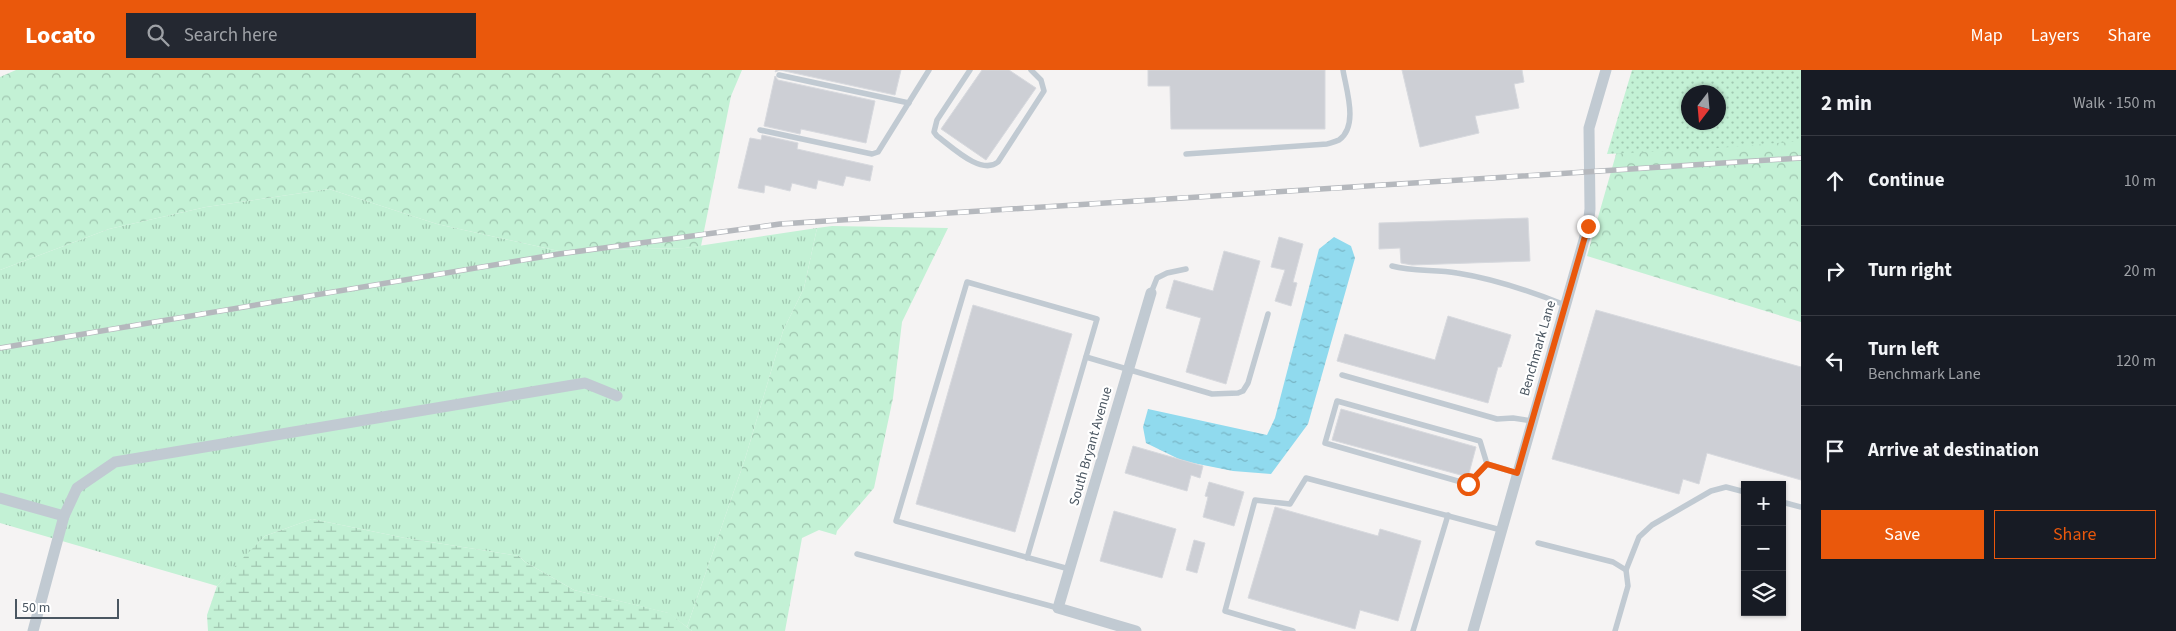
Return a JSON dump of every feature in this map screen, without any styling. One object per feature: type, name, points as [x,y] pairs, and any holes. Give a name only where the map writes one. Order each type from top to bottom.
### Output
[{"type":"street","name":"Benchmark Lane","points":[[1473,631],[1588,226],[1590,209],[1590,128],[1606,70]]},
{"type":"street","name":"South Bryant Avenue","points":[[1058,608],[1151,293]]},
{"type":"street","points":[[33,631],[64,516],[77,488],[115,462],[585,383],[617,396]]},
{"type":"street","points":[[0,498],[64,516]]},
{"type":"street","points":[[1058,608],[1136,631]]},
{"type":"lane","points":[[760,130],[872,154],[878,152],[883,147],[929,70]]},
{"type":"lane","points":[[970,70],[937,120],[934,132],[975,164],[989,166],[998,162],[1044,91],[1042,80],[1031,70]]},
{"type":"lane","points":[[1186,154],[1327,144],[1340,139],[1349,126],[1343,70]]},
{"type":"lane","points":[[779,75],[909,103]]},
{"type":"lane","points":[[1392,266],[1456,272],[1492,280],[1526,289],[1565,305]]},
{"type":"lane","points":[[1151,293],[1157,278],[1167,273],[1186,269]]},
{"type":"lane","points":[[1027,558],[1097,319],[966,282],[896,521],[1027,558],[1069,569]]},
{"type":"lane","points":[[1086,357],[1129,368],[1212,394],[1238,393],[1244,391],[1248,383],[1268,314]]},
{"type":"lane","points":[[1342,375],[1497,419],[1513,418],[1532,421]]},
{"type":"lane","points":[[1337,401],[1480,441],[1487,464],[1468,484],[1326,443],[1337,401]]},
{"type":"lane","points":[[1487,464],[1517,473]]},
{"type":"lane","points":[[1294,631],[1283,630],[1225,611],[1255,500],[1290,504],[1306,478],[1501,530]]},
{"type":"lane","points":[[1615,631],[1628,586],[1626,570],[1639,537],[1652,525],[1711,491],[1726,488],[1741,491]]},
{"type":"lane","points":[[1786,503],[1801,507]]},
{"type":"lane","points":[[1414,631],[1448,515]]},
{"type":"lane","points":[[1538,543],[1613,562],[1626,570]]},
{"type":"lane","points":[[857,554],[1058,608]]},
{"type":"green space","points":[[16,70],[742,70],[731,96],[701,246],[559,251],[437,224],[329,189],[206,207],[109,229],[0,270],[0,77]]},
{"type":"green space","points":[[1632,70],[1801,70],[1801,141],[1707,149],[1607,154]]},
{"type":"green space","points":[[1640,70],[1801,70],[1801,322],[1587,256]]},
{"type":"green space","points":[[329,189],[437,224],[559,251],[685,248],[817,228],[804,288],[783,331],[745,459],[687,627],[668,613],[574,590],[525,562],[519,556],[405,538],[312,519],[265,536],[217,586],[0,523],[0,270],[109,229],[206,207]]},
{"type":"green space","points":[[832,226],[948,228],[902,322],[893,398],[874,488],[837,531],[836,535],[819,530],[802,538],[785,631],[692,631],[687,627],[745,459],[783,331],[804,288],[817,228]]},
{"type":"green space","points":[[312,519],[405,538],[519,556],[525,562],[574,590],[669,613],[692,631],[208,631],[207,615],[217,586],[238,563],[265,536]]},
{"type":"water","points":[[1334,237],[1351,246],[1355,258],[1308,424],[1271,474],[1233,471],[1183,461],[1146,443],[1143,427],[1148,409],[1267,435],[1275,418],[1319,249]]},
{"type":"building","points":[[780,70],[901,70],[895,95]]},
{"type":"building","points":[[982,70],[1009,70],[1036,88],[986,160],[941,129]]},
{"type":"building","points":[[1148,70],[1325,70],[1325,129],[1171,129],[1170,86],[1148,86]]},
{"type":"building","points":[[1402,70],[1522,70],[1524,82],[1514,84],[1519,108],[1475,116],[1479,133],[1420,147]]},
{"type":"building","points":[[775,76],[778,80],[875,101],[866,143],[801,129],[800,134],[764,126]]},
{"type":"building","points":[[762,135],[798,143],[797,149],[873,166],[870,181],[846,176],[843,186],[818,180],[816,189],[792,183],[790,191],[765,185],[764,193],[738,188],[750,138],[761,140]]},
{"type":"building","points":[[1528,218],[1530,261],[1412,265],[1401,263],[1400,248],[1379,249],[1379,223]]},
{"type":"building","points":[[1279,237],[1303,244],[1293,282],[1297,283],[1291,306],[1275,301],[1285,270],[1271,267]]},
{"type":"building","points":[[1224,251],[1260,261],[1226,384],[1186,372],[1201,318],[1166,308],[1174,280],[1213,291]]},
{"type":"building","points":[[973,305],[1072,334],[1015,532],[916,504]]},
{"type":"building","points":[[1596,310],[1801,367],[1801,480],[1707,453],[1699,484],[1683,479],[1679,494],[1552,459]]},
{"type":"building","points":[[1448,316],[1511,335],[1501,367],[1498,367],[1488,403],[1337,361],[1345,334],[1435,360]]},
{"type":"building","points":[[1341,409],[1476,447],[1468,477],[1332,440]]},
{"type":"building","points":[[1133,446],[1203,466],[1200,478],[1191,475],[1187,491],[1125,473]]},
{"type":"building","points":[[1209,482],[1244,492],[1234,526],[1203,517],[1208,497],[1205,496]]},
{"type":"building","points":[[1275,507],[1378,536],[1380,529],[1421,541],[1398,621],[1360,610],[1355,629],[1248,598]]},
{"type":"building","points":[[1114,511],[1176,529],[1162,578],[1100,561]]},
{"type":"building","points":[[1194,540],[1205,543],[1197,573],[1186,570]]},
{"type":"railway","points":[[0,348],[559,254],[780,224],[1801,158]]},
{"type":"route","points":[[1468,484],[1487,464],[1517,473],[1588,226]]}]
